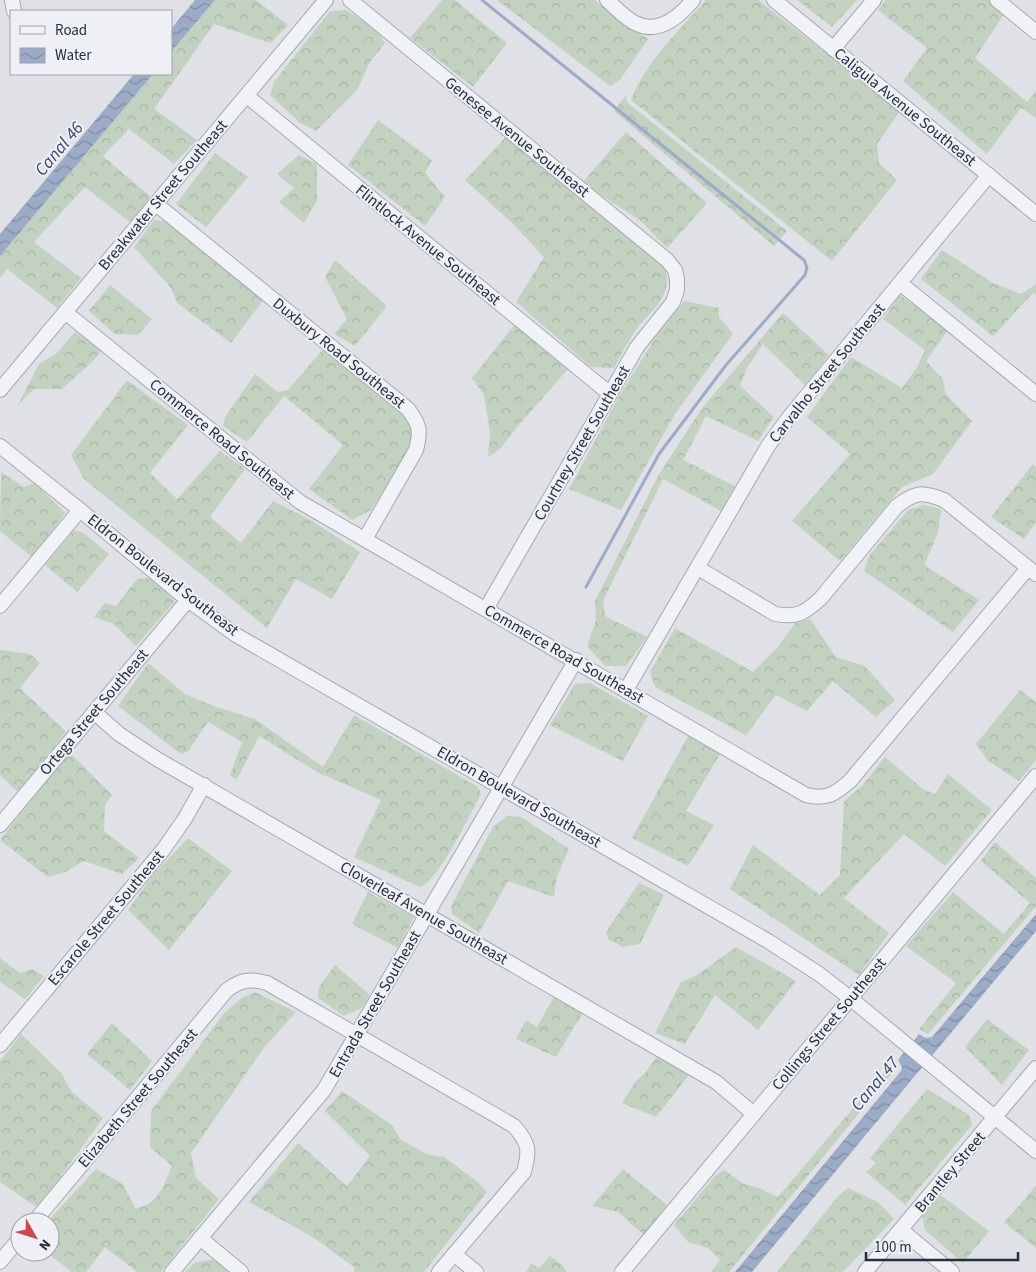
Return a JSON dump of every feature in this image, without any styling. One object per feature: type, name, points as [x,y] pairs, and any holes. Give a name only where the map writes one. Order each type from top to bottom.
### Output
[{"type":"street","name":"Breakwater Street Southeast","points":[[0,390],[326,0]]},
{"type":"street","name":"Genesee Avenue Southeast","points":[[350,0],[668,260],[675,270],[677,279]]},
{"type":"street","points":[[607,0],[634,23],[650,28],[661,26],[672,20],[692,0]]},
{"type":"street","name":"Caligula Avenue Southeast","points":[[774,0],[1036,214]]},
{"type":"street","points":[[834,49],[874,0]]},
{"type":"street","points":[[997,0],[1035,29]]},
{"type":"street","name":"Flintlock Avenue Southeast","points":[[247,96],[610,394]]},
{"type":"street","name":"Carvalho Street Southeast","points":[[626,690],[768,446],[790,416],[989,176]]},
{"type":"street","name":"Duxbury Road Southeast","points":[[156,204],[408,409],[417,421],[420,435],[416,450],[365,539]]},
{"type":"street","name":"Courtney Street Southeast","points":[[486,609],[637,347],[673,302],[677,279]]},
{"type":"street","points":[[900,283],[1036,394]]},
{"type":"street","name":"Commerce Road Southeast","points":[[65,312],[300,502],[576,660],[806,795],[819,798],[837,792],[850,781],[1032,571]]},
{"type":"street","name":"Eldron Boulevard Southeast","points":[[0,446],[188,600],[236,635],[768,941],[819,974],[1036,1151]]},
{"type":"street","points":[[698,568],[775,614],[790,617],[807,611],[821,598],[897,506],[910,496],[927,493],[944,500],[1032,571]]},
{"type":"street","points":[[0,606],[80,510]]},
{"type":"street","name":"Ortega Street Southeast","points":[[0,825],[188,600]]},
{"type":"street","name":"Entrada Street Southeast","points":[[172,1272],[324,1090],[576,660]]},
{"type":"street","name":"Cloverleaf Avenue Southeast","points":[[94,712],[119,734],[204,785],[716,1082],[754,1114]]},
{"type":"street","name":"Collings Street Southeast","points":[[622,1272],[1036,776]]},
{"type":"street","name":"Escarole Street Southeast","points":[[0,1045],[163,850],[184,820],[204,785]]},
{"type":"street","name":"Elizabeth Street Southeast","points":[[42,1212],[227,990],[238,983],[246,980],[257,980],[267,983],[357,1036]]},
{"type":"street","points":[[357,1036],[514,1126],[525,1139],[528,1149],[528,1160],[524,1172],[439,1272]]},
{"type":"street","name":"Brantley Street","points":[[865,1272],[1036,1068]]},
{"type":"street","points":[[901,1230],[952,1272]]},
{"type":"street","points":[[200,1238],[241,1272]]},
{"type":"street","points":[[0,1262],[10,1250]]},
{"type":"street","points":[[454,1254],[476,1272]]},
{"type":"green space","points":[[215,0],[256,0],[288,25],[270,43],[214,24],[154,109],[197,140],[174,164],[129,129],[103,156],[151,197],[131,223],[85,187],[34,242],[81,278],[57,308],[7,269],[0,278],[0,256],[152,75],[172,75],[172,51]]},
{"type":"green space","points":[[442,0],[455,0],[507,43],[473,87],[410,38]]},
{"type":"green space","points":[[497,0],[594,0],[648,39],[620,80],[610,86]]},
{"type":"green space","points":[[706,0],[758,0],[900,111],[877,144],[879,163],[897,180],[832,261],[631,100],[637,86],[654,59]]},
{"type":"green space","points":[[797,0],[857,0],[832,27]]},
{"type":"green space","points":[[886,0],[988,0],[1005,13],[975,58],[1027,102],[1036,91],[1036,118],[1021,108],[987,154],[903,81],[927,48],[878,10]]},
{"type":"green space","points":[[346,10],[375,28],[385,43],[370,62],[357,90],[316,131],[299,122],[270,95],[274,82],[330,11]]},
{"type":"green space","points":[[627,94],[626,100],[628,103],[787,231],[774,246],[614,111]]},
{"type":"green space","points":[[378,120],[432,160],[425,173],[445,197],[425,226],[348,165]]},
{"type":"green space","points":[[626,132],[707,203],[667,248],[641,221],[582,183]]},
{"type":"green space","points":[[506,137],[665,266],[667,278],[663,296],[633,334],[614,368],[591,367],[516,302],[544,257],[513,224],[465,180]]},
{"type":"green space","points":[[215,153],[248,177],[206,227],[176,204]]},
{"type":"green space","points":[[299,155],[317,164],[317,201],[304,223],[279,202],[294,188],[277,174]]},
{"type":"green space","points":[[154,220],[167,221],[264,299],[231,343],[177,303],[171,288],[134,247]]},
{"type":"green space","points":[[942,250],[993,283],[1021,294],[1036,284],[1036,295],[1033,293],[993,336],[921,279]]},
{"type":"green space","points":[[335,260],[387,306],[355,346],[334,334],[347,319],[325,277]]},
{"type":"green space","points":[[110,285],[152,319],[138,335],[115,334],[89,311]]},
{"type":"green space","points":[[900,295],[948,330],[926,361],[943,379],[945,393],[972,421],[933,474],[902,487],[840,561],[792,521],[850,454],[807,417],[851,357],[902,388],[917,367],[925,350],[883,319]]},
{"type":"green space","points":[[684,301],[719,308],[719,317],[733,334],[675,414],[621,510],[569,489],[618,398],[657,335]]},
{"type":"green space","points":[[783,313],[829,355],[805,385],[763,344],[747,368],[740,386],[774,417],[758,441],[706,416],[683,460],[735,486],[721,511],[663,479],[603,601],[605,616],[647,637],[626,666],[605,666],[587,646],[596,620],[595,601],[658,476],[702,408]]},
{"type":"green space","points":[[515,324],[568,369],[498,451],[488,457],[490,433],[484,395],[472,378]]},
{"type":"green space","points":[[75,332],[102,350],[92,362],[62,389],[34,389],[18,405],[39,364],[56,354]]},
{"type":"green space","points":[[324,348],[412,422],[413,437],[403,461],[371,510],[352,520],[309,489],[343,445],[284,396],[247,442],[223,426],[225,417],[255,374],[278,392],[288,390]]},
{"type":"green space","points":[[127,380],[188,425],[150,473],[177,499],[220,451],[245,469],[210,517],[241,543],[273,501],[309,519],[360,552],[332,599],[296,579],[267,628],[84,479],[71,455]]},
{"type":"green space","points":[[1033,464],[1036,467],[1036,522],[1024,539],[991,517]]},
{"type":"green space","points":[[1,472],[24,487],[35,483],[65,513],[32,557],[0,531]]},
{"type":"green space","points":[[924,505],[941,509],[938,533],[924,565],[979,600],[953,632],[864,571],[869,556],[908,510]]},
{"type":"green space","points":[[74,530],[82,532],[109,554],[77,592],[45,565]]},
{"type":"green space","points":[[152,578],[175,601],[136,646],[114,624],[94,617],[105,603],[116,606],[137,579]]},
{"type":"green space","points":[[810,619],[836,657],[865,666],[895,700],[876,717],[833,681],[807,711],[776,695],[746,735],[655,687],[650,672],[675,628],[753,672],[777,648],[795,623]]},
{"type":"green space","points":[[0,650],[30,654],[40,663],[20,688],[66,732],[18,792],[0,775]]},
{"type":"green space","points":[[148,663],[185,694],[216,707],[255,719],[323,767],[354,715],[478,787],[481,794],[445,860],[436,873],[420,887],[354,857],[381,800],[319,773],[259,736],[237,779],[230,776],[242,742],[208,722],[188,751],[181,754],[118,706]]},
{"type":"green space","points":[[590,683],[648,716],[623,761],[550,725],[575,684]]},
{"type":"green space","points":[[1020,690],[1036,702],[1036,760],[1019,781],[988,761],[976,744]]},
{"type":"green space","points":[[688,736],[720,754],[686,811],[714,825],[688,866],[632,838]]},
{"type":"green space","points":[[69,752],[112,795],[105,805],[104,831],[139,858],[122,874],[84,861],[65,872],[48,877],[0,840]]},
{"type":"green space","points":[[885,757],[923,789],[935,794],[948,774],[992,810],[945,866],[904,834],[844,898],[889,933],[859,975],[730,889],[753,845],[820,895],[840,875],[844,801],[862,786]]},
{"type":"green space","points":[[507,816],[521,817],[569,849],[557,876],[554,897],[508,881],[479,933],[452,914],[451,906],[493,827]]},
{"type":"green space","points":[[188,838],[232,871],[169,950],[128,910],[153,875]]},
{"type":"green space","points":[[995,842],[1036,878],[1036,906],[928,1034],[919,1029],[956,983],[906,946],[953,892],[1004,934],[1030,903],[981,861]]},
{"type":"green space","points":[[639,883],[664,895],[640,944],[623,947],[608,939],[606,932]]},
{"type":"green space","points":[[368,892],[414,917],[398,948],[352,924]]},
{"type":"green space","points":[[736,947],[796,981],[758,1030],[715,995],[685,1044],[655,1033],[681,982],[697,975]]},
{"type":"green space","points":[[0,958],[20,973],[32,969],[44,976],[25,999],[0,982]]},
{"type":"green space","points":[[335,965],[370,995],[362,1008],[344,1016],[318,998],[319,987]]},
{"type":"green space","points":[[255,992],[296,1012],[263,1049],[191,1153],[196,1178],[219,1199],[161,1272],[137,1272],[105,1247],[86,1272],[72,1272],[59,1262],[60,1212],[56,1212],[96,1169],[123,1184],[135,1208],[155,1199],[163,1187],[172,1166],[150,1147],[151,1111],[225,1012],[243,997]]},
{"type":"green space","points":[[555,995],[582,1014],[556,1057],[516,1039],[526,1020],[537,1027]]},
{"type":"green space","points":[[987,1019],[1029,1050],[1002,1085],[965,1047]]},
{"type":"green space","points":[[112,1023],[152,1061],[130,1090],[87,1054]]},
{"type":"green space","points":[[21,1034],[62,1074],[71,1091],[103,1118],[38,1208],[0,1182],[0,1061]]},
{"type":"green space","points":[[659,1054],[689,1075],[656,1117],[622,1103],[635,1082],[645,1073]]},
{"type":"green space","points":[[893,1061],[897,1067],[729,1272],[711,1272],[720,1260],[708,1248],[688,1242],[674,1225],[715,1176],[724,1170],[744,1184],[759,1188],[778,1197]]},
{"type":"green space","points":[[927,1089],[969,1115],[972,1125],[905,1205],[866,1172],[876,1163],[870,1158]]},
{"type":"green space","points":[[342,1091],[392,1125],[400,1139],[428,1155],[444,1157],[478,1182],[487,1192],[424,1272],[354,1272],[354,1267],[311,1236],[249,1202],[298,1143],[347,1186],[370,1156],[325,1111]]},
{"type":"green space","points":[[623,1169],[667,1205],[644,1235],[618,1212],[592,1206]]},
{"type":"green space","points":[[1036,1185],[1036,1248],[1004,1222]]},
{"type":"green space","points":[[848,1188],[878,1202],[894,1219],[843,1272],[777,1272],[838,1196]]},
{"type":"green space","points":[[939,1194],[989,1231],[963,1263],[925,1230],[922,1216]]},
{"type":"green space","points":[[550,1256],[562,1265],[567,1272],[526,1272],[531,1264],[539,1268]]},
{"type":"green space","points":[[215,1259],[231,1272],[185,1272],[194,1263]]},
{"type":"water","points":[[195,0],[215,0],[172,51],[172,28]]},
{"type":"water","points":[[133,75],[152,75],[0,256],[0,234]]},
{"type":"water","points":[[1036,914],[1036,931],[930,1058],[912,1043],[919,1034],[926,1038],[932,1037]]},
{"type":"water","points":[[905,1051],[923,1066],[752,1272],[735,1272],[901,1071],[902,1067],[898,1060]]},
{"type":"waterway","points":[[482,0],[804,260],[807,267],[805,275],[726,365],[659,454],[586,587]]},
{"type":"water label","name":"Canal 46","points":[[59,149]]},
{"type":"water label","name":"Canal 47","points":[[875,1084]]}]
